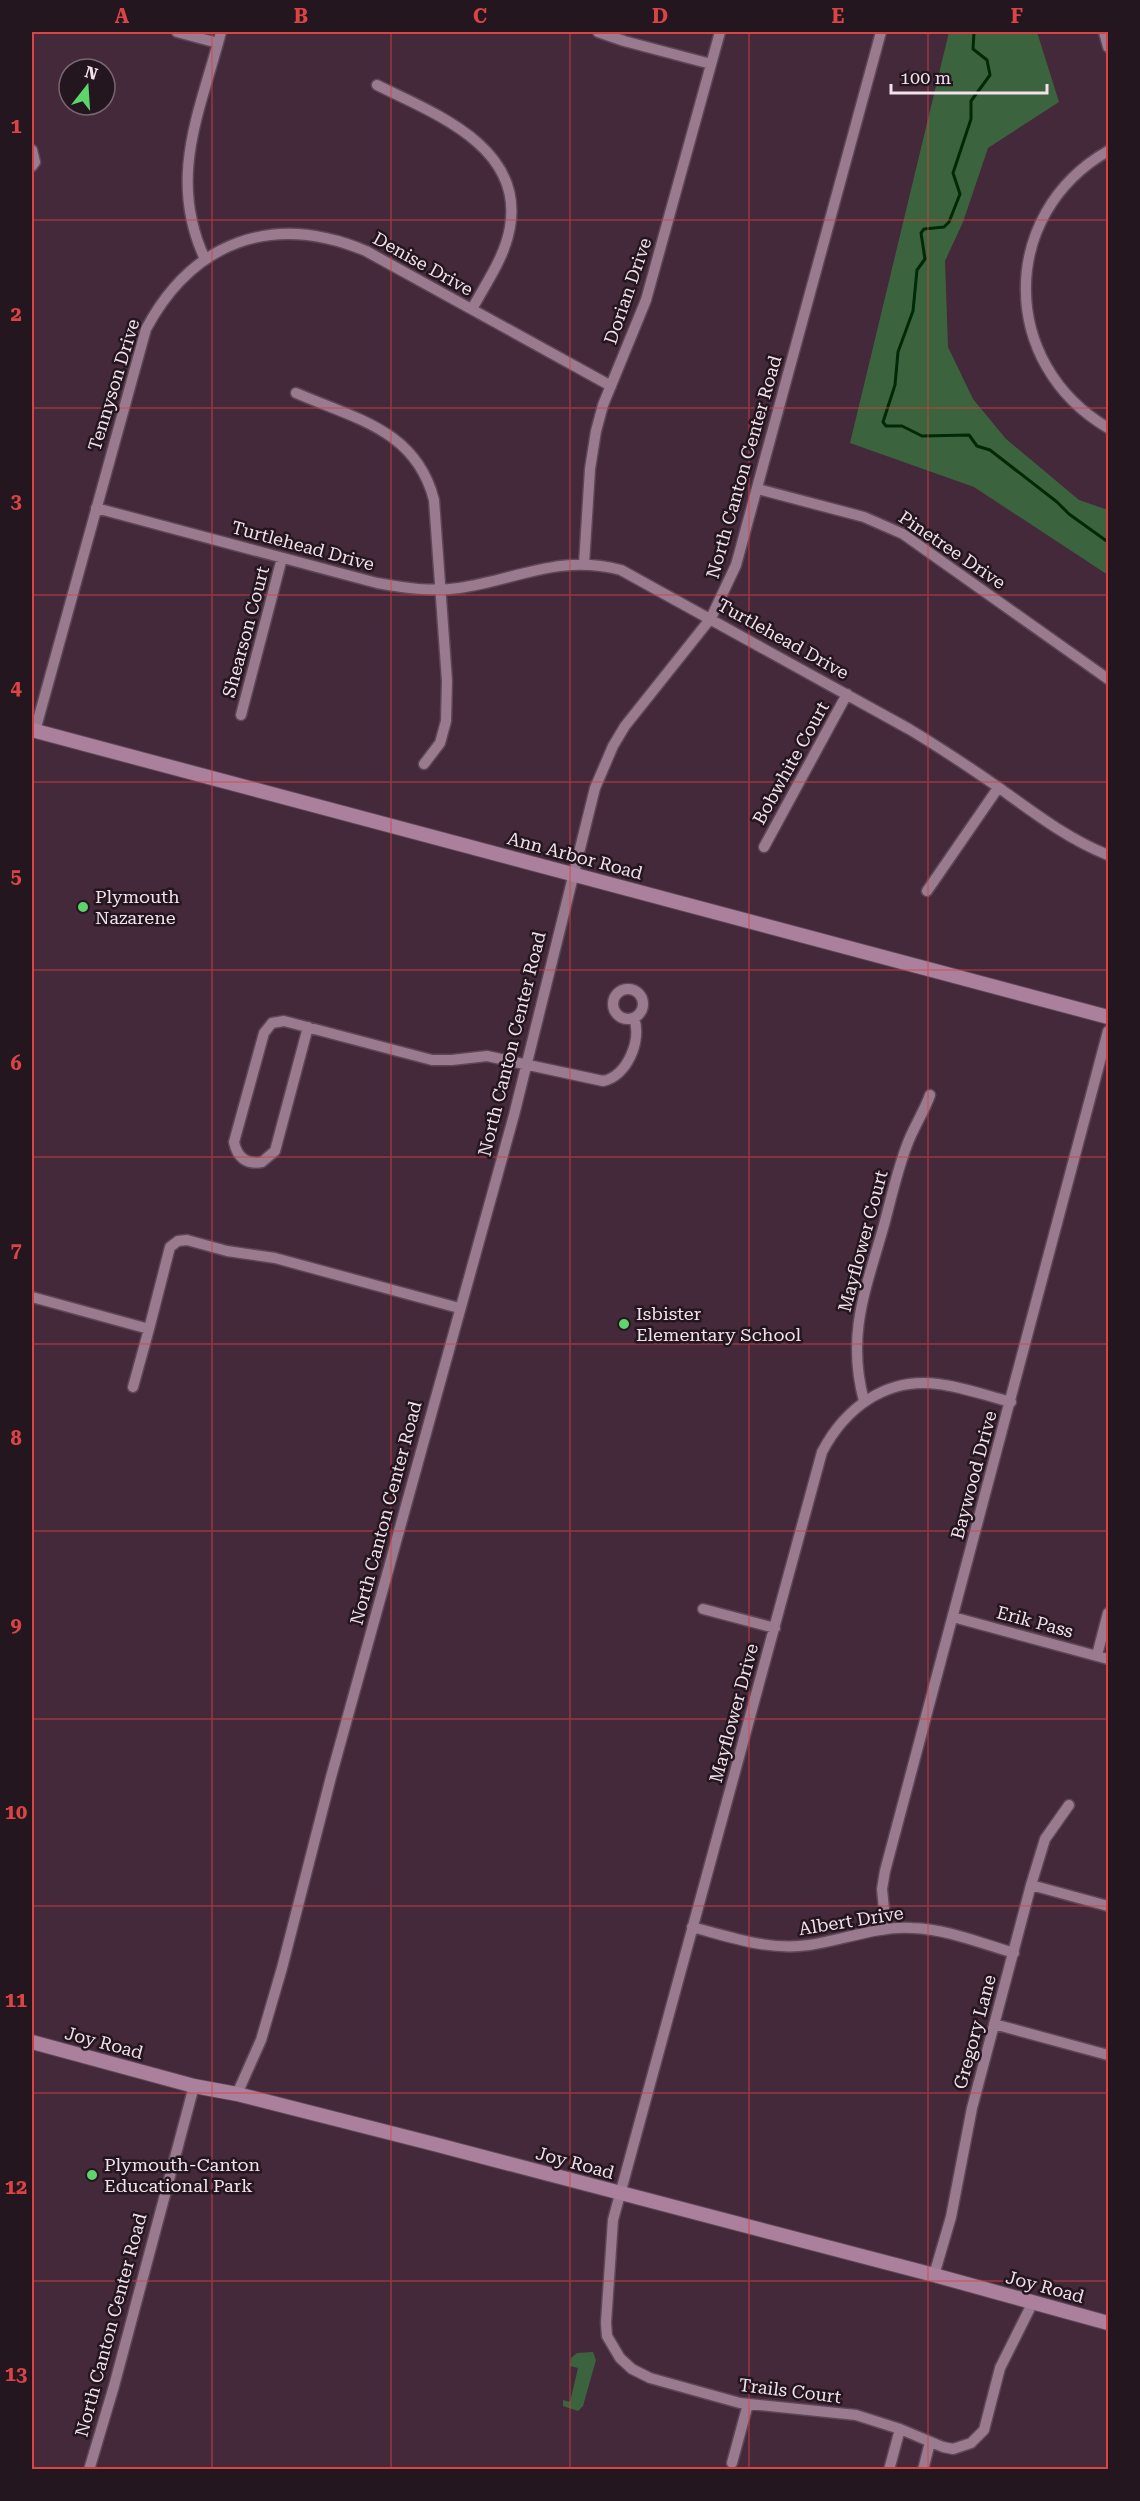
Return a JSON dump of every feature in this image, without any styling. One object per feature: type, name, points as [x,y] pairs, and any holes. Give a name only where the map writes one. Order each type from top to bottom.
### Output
[{"type":"street","points":[[177,32],[220,37],[186,174],[190,218],[206,259]]},
{"type":"street","points":[[598,32],[711,64]]},
{"type":"street","name":"Dorian Drive","points":[[584,564],[592,447],[600,415],[646,300],[720,32]]},
{"type":"street","name":"North Canton Center Road","points":[[237,2094],[261,2040],[282,1968],[331,1777],[514,1115],[572,873],[595,788],[613,746],[635,712],[711,618],[736,565],[881,32]]},
{"type":"street","points":[[1104,32],[1108,47]]},
{"type":"street","points":[[377,84],[462,129],[484,147],[501,172],[510,198],[510,225],[498,262],[472,309]]},
{"type":"street","points":[[32,150],[35,162],[32,166]]},
{"type":"street","points":[[1108,151],[1070,180],[1046,212],[1031,246],[1025,286],[1029,321],[1042,359],[1064,392],[1080,408],[1108,428]]},
{"type":"street","name":"Denise Drive","points":[[206,259],[230,246],[257,237],[293,234],[324,237],[366,251],[611,386]]},
{"type":"street","name":"Tennyson Drive","points":[[33,731],[146,329],[169,291],[206,259]]},
{"type":"street","points":[[296,393],[383,431],[403,445],[417,460],[430,484],[434,500],[447,681],[446,721],[440,744],[424,764]]},
{"type":"street","name":"Pinetree Drive","points":[[758,489],[864,517],[903,534],[1108,679]]},
{"type":"street","name":"Turtlehead Drive","points":[[96,508],[377,583],[414,590],[441,590],[483,583],[551,566],[584,564],[611,567],[631,573],[949,753],[1052,826],[1077,841],[1108,855]]},
{"type":"street","name":"Shearson Court","points":[[241,715],[282,558]]},
{"type":"street","name":"Bobwhite Court","points":[[764,847],[847,694]]},
{"type":"street","name":"Ann Arbor Road","points":[[33,731],[1108,1017]]},
{"type":"street","points":[[927,891],[998,788]]},
{"type":"street","points":[[308,1026],[274,1151],[262,1162],[246,1161],[237,1154],[234,1142],[266,1030],[272,1023],[280,1021],[308,1026],[432,1060],[487,1056],[595,1081],[610,1080],[619,1074],[632,1051],[638,1030],[634,1018]]},
{"type":"street","name":"Baywood Drive","points":[[886,1929],[882,1889],[885,1871],[1108,1031]]},
{"type":"street","name":"Mayflower Court","points":[[864,1401],[856,1360],[856,1338],[861,1306],[907,1144],[930,1095]]},
{"type":"street","points":[[133,1387],[171,1247],[182,1240],[227,1251],[274,1258],[459,1308]]},
{"type":"street","points":[[32,1297],[149,1329]]},
{"type":"street","name":"Mayflower Drive","points":[[621,2193],[822,1452],[840,1423],[864,1401],[892,1388],[925,1383],[947,1386],[1011,1402]]},
{"type":"street","points":[[703,1609],[775,1628]]},
{"type":"street","points":[[1097,1655],[1108,1613]]},
{"type":"street","name":"Erik Pass","points":[[953,1617],[1108,1659]]},
{"type":"street","name":"Gregory Lane","points":[[934,2275],[951,2217],[972,2108],[1031,1885],[1045,1839],[1069,1805]]},
{"type":"street","points":[[1031,1885],[1108,1906]]},
{"type":"street","name":"Albert Drive","points":[[692,1927],[752,1943],[783,1947],[809,1945],[886,1929],[912,1928],[940,1931],[1014,1953]]},
{"type":"street","points":[[994,2025],[1108,2055]]},
{"type":"street","name":"Joy Road","points":[[32,2042],[194,2086],[237,2094],[621,2193],[1108,2323]]},
{"type":"street","name":"North Canton Center Road","points":[[89,2469],[194,2086]]},
{"type":"street","name":"Trails Court","points":[[621,2193],[613,2220],[606,2307],[607,2333],[613,2349],[626,2364],[642,2375],[748,2404],[856,2415],[953,2449],[971,2443],[980,2435],[987,2422],[1000,2368],[1033,2302]]},
{"type":"street","points":[[732,2463],[748,2404]]},
{"type":"street","points":[[889,2469],[900,2429]]},
{"type":"street","points":[[922,2469],[930,2442]]},
{"type":"green space","points":[[949,32],[1037,32],[1059,102],[988,148],[963,222],[945,261],[948,347],[973,399],[1006,439],[1079,500],[1108,510],[1108,575],[974,487],[850,443]]},
{"type":"green space","points":[[593,2352],[596,2360],[583,2406],[578,2411],[563,2406],[563,2400],[570,2402],[578,2368],[570,2366],[571,2358],[577,2353]]},
{"type":"waterway","points":[[974,32],[973,49],[987,60],[990,75],[971,101],[971,119],[953,173],[960,194],[949,222],[944,227],[924,229],[921,233],[925,259],[917,270],[913,311],[898,352],[895,385],[883,422],[886,426],[902,426],[922,436],[969,435],[977,446],[990,450],[1069,514],[1108,542]]},
{"type":"place","name":"Plymouth Nazarene","points":[[83,907]]},
{"type":"place","name":"Isbister Elementary School","points":[[624,1324]]},
{"type":"place","name":"Plymouth-Canton Educational Park","points":[[92,2175]]}]
